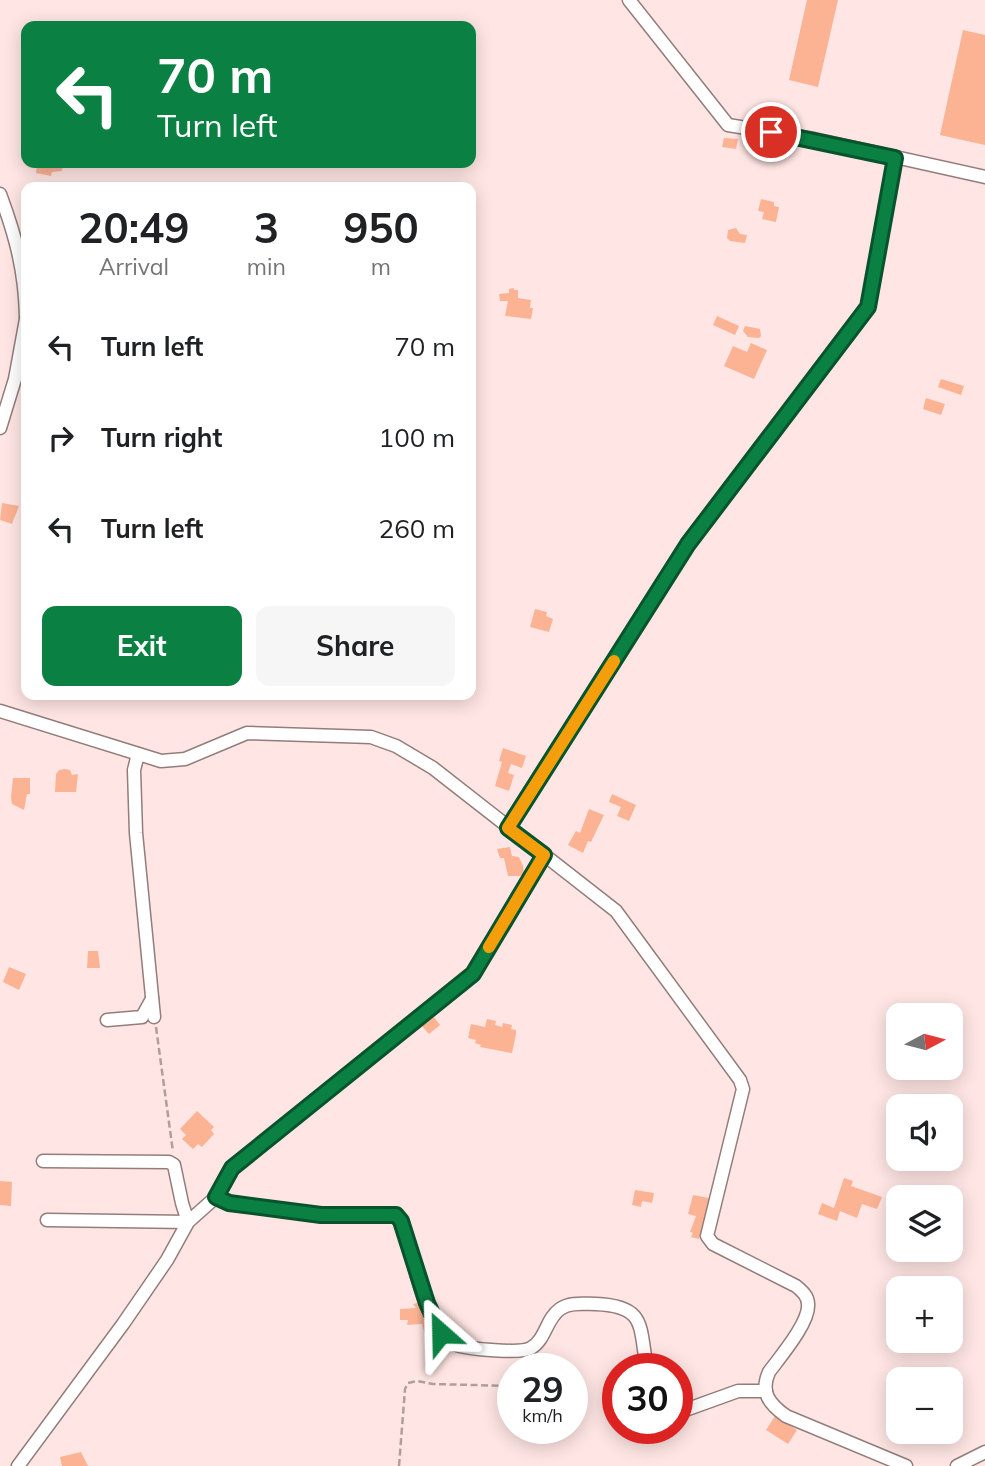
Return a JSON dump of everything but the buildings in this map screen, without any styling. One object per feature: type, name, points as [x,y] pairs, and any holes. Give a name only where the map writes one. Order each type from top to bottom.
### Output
[{"type":"street","points":[[629,0],[728,125],[814,139],[985,177]]},
{"type":"street","points":[[508,828],[688,544],[868,307],[895,158]]},
{"type":"street","points":[[0,194],[21,260]]},
{"type":"street","points":[[0,428],[15,379],[21,346]]},
{"type":"street","points":[[0,711],[161,761],[176,761],[247,733],[371,737],[396,746],[433,768],[616,911],[740,1080],[743,1089],[707,1237],[713,1244],[796,1286],[807,1297],[808,1302],[805,1318],[769,1372],[765,1391],[772,1404],[786,1416],[906,1466]]},
{"type":"street","points":[[138,754],[134,770],[136,833],[154,1017]]},
{"type":"street","points":[[18,1466],[123,1324],[167,1260],[188,1222],[216,1197],[232,1168],[473,974],[544,855]]},
{"type":"street","points":[[107,1020],[142,1017],[152,999]]},
{"type":"street","points":[[43,1161],[169,1161],[174,1165],[188,1222]]},
{"type":"street","points":[[216,1197],[229,1203],[321,1215],[396,1215],[401,1221],[427,1303],[446,1339],[457,1346],[526,1350],[540,1340],[553,1315],[561,1308],[571,1304],[613,1305],[633,1313],[640,1324],[645,1353]]},
{"type":"street","points":[[47,1220],[188,1222]]},
{"type":"street","points":[[693,1407],[738,1391],[765,1391]]},
{"type":"street","points":[[957,1466],[985,1452]]},
{"type":"path","points":[[154,1017],[174,1165]]},
{"type":"path","points":[[399,1466],[405,1389],[408,1384],[417,1381],[497,1385]]},
{"type":"slow traffic","points":[[489,947],[544,855],[508,828],[614,661]]},
{"type":"route","points":[[441,1333],[427,1303],[401,1221],[396,1215],[321,1215],[229,1203],[216,1197],[232,1168],[473,974],[544,855],[508,828],[688,544],[868,307],[895,158],[771,132]]}]
